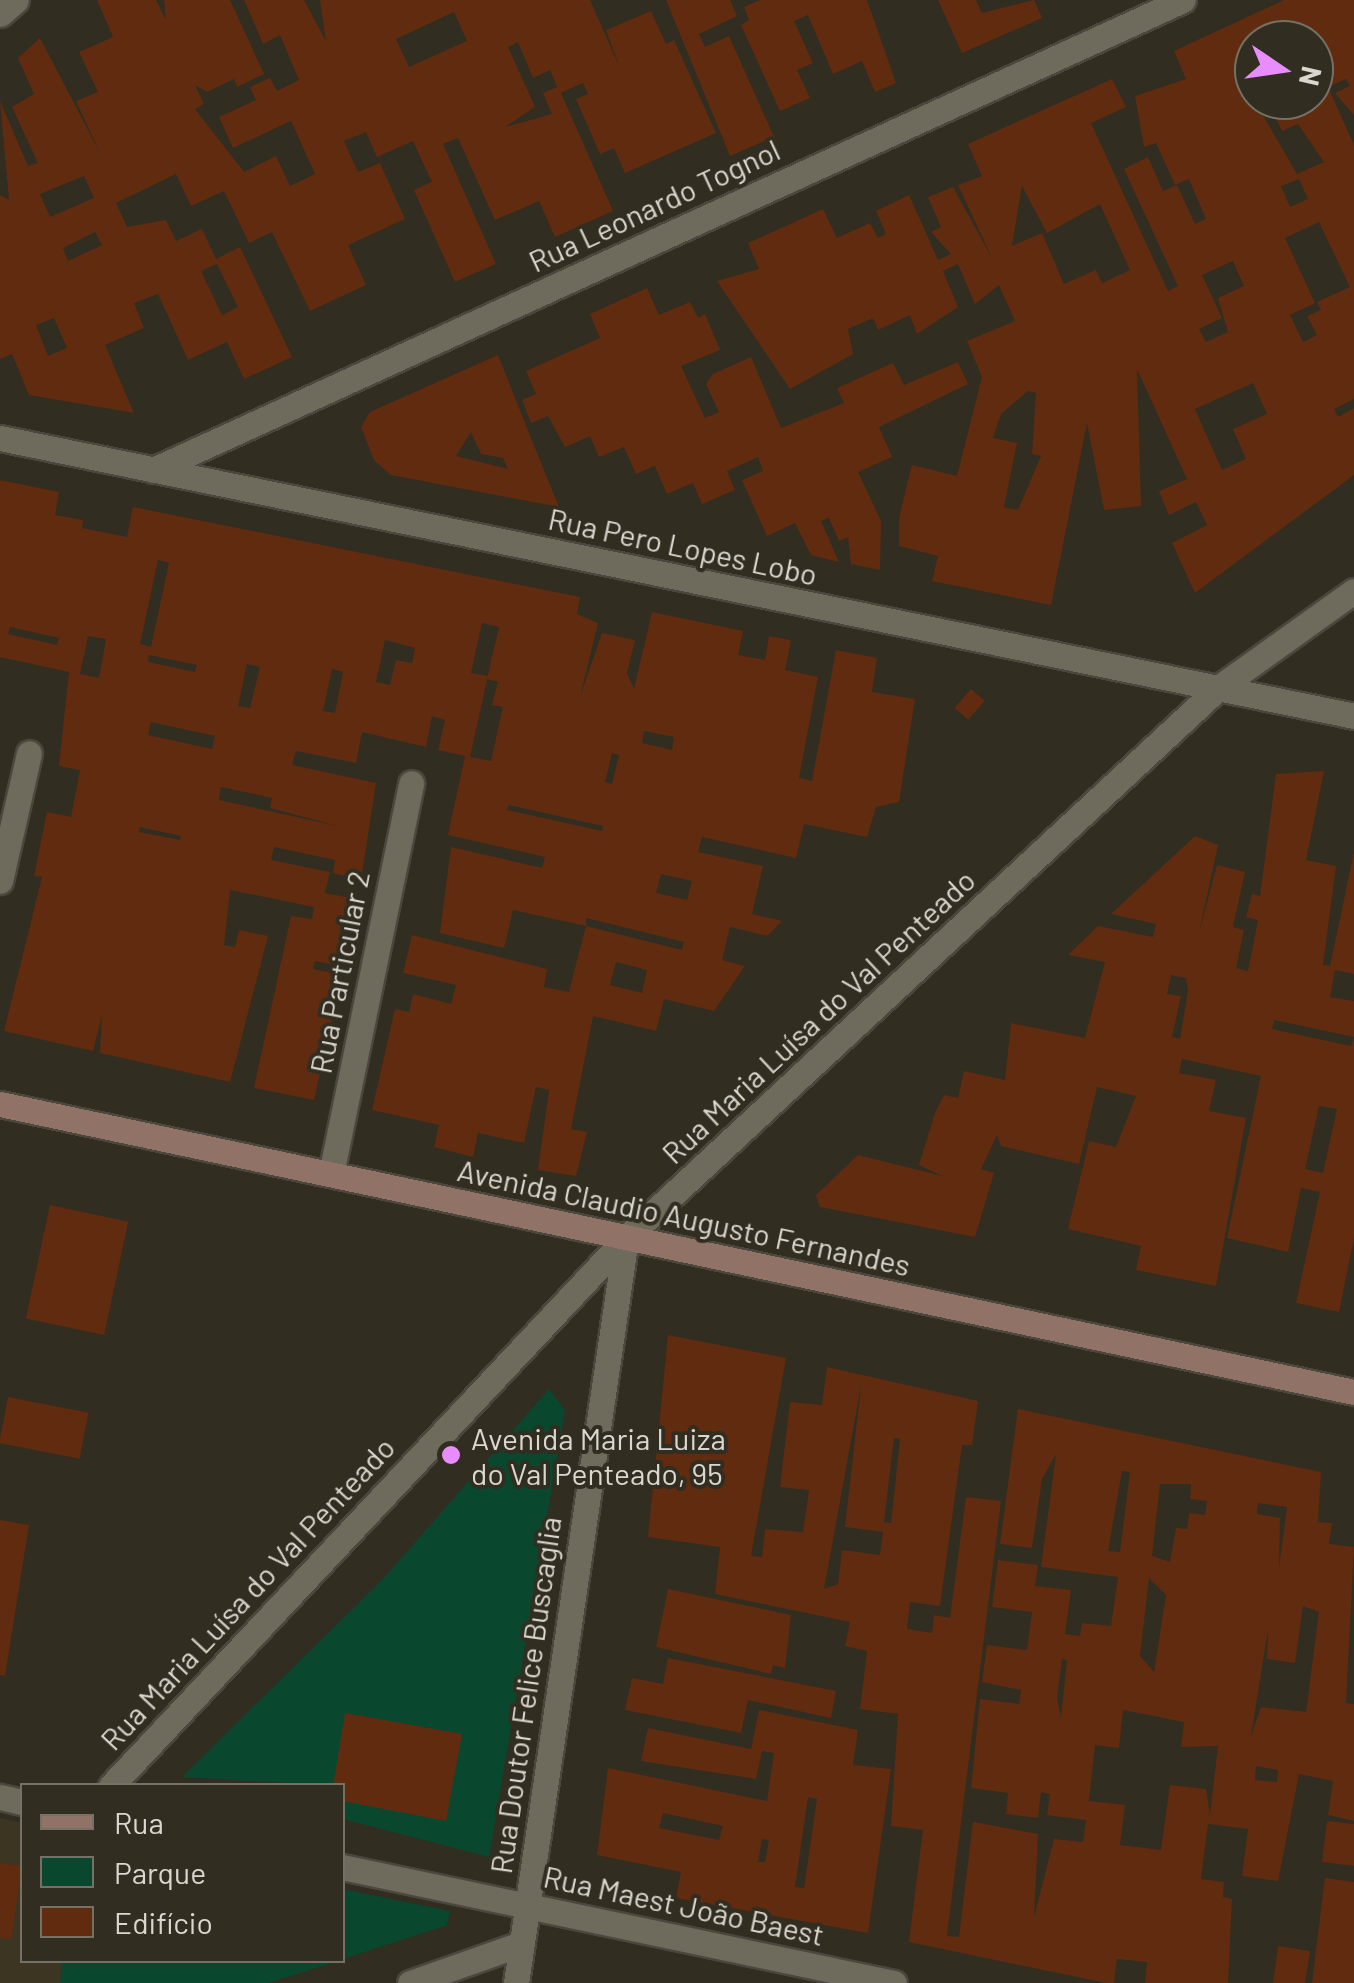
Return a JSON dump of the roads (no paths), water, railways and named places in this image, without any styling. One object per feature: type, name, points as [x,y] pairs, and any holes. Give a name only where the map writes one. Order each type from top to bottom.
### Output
[{"type":"street","points":[[0,14],[16,0]]},
{"type":"street","name":"Rua Leonardo Tognol","points":[[152,470],[1183,0]]},
{"type":"street","name":"Rua Pero Lopes Lobo","points":[[0,438],[1354,716]]},
{"type":"street","name":"Rua Maria Luísa do Val Penteado","points":[[114,1783],[626,1238],[1217,689],[1354,591]]},
{"type":"street","points":[[0,881],[29,753]]},
{"type":"street","name":"Rua Particular 2","points":[[331,1174],[411,782]]},
{"type":"street","name":"Avenida Claudio Augusto Fernandes","points":[[0,1104],[1354,1392]]},
{"type":"street","name":"Rua Doutor Felice Buscaglia","points":[[516,1983],[626,1238]]},
{"type":"street","name":"Rua Maest João Baest","points":[[345,1868],[894,1983]]},
{"type":"street","points":[[410,1983],[521,1944]]},
{"type":"place","name":"Avenida Maria Luiza do Val Penteado, 95","points":[[451,1455]]}]
